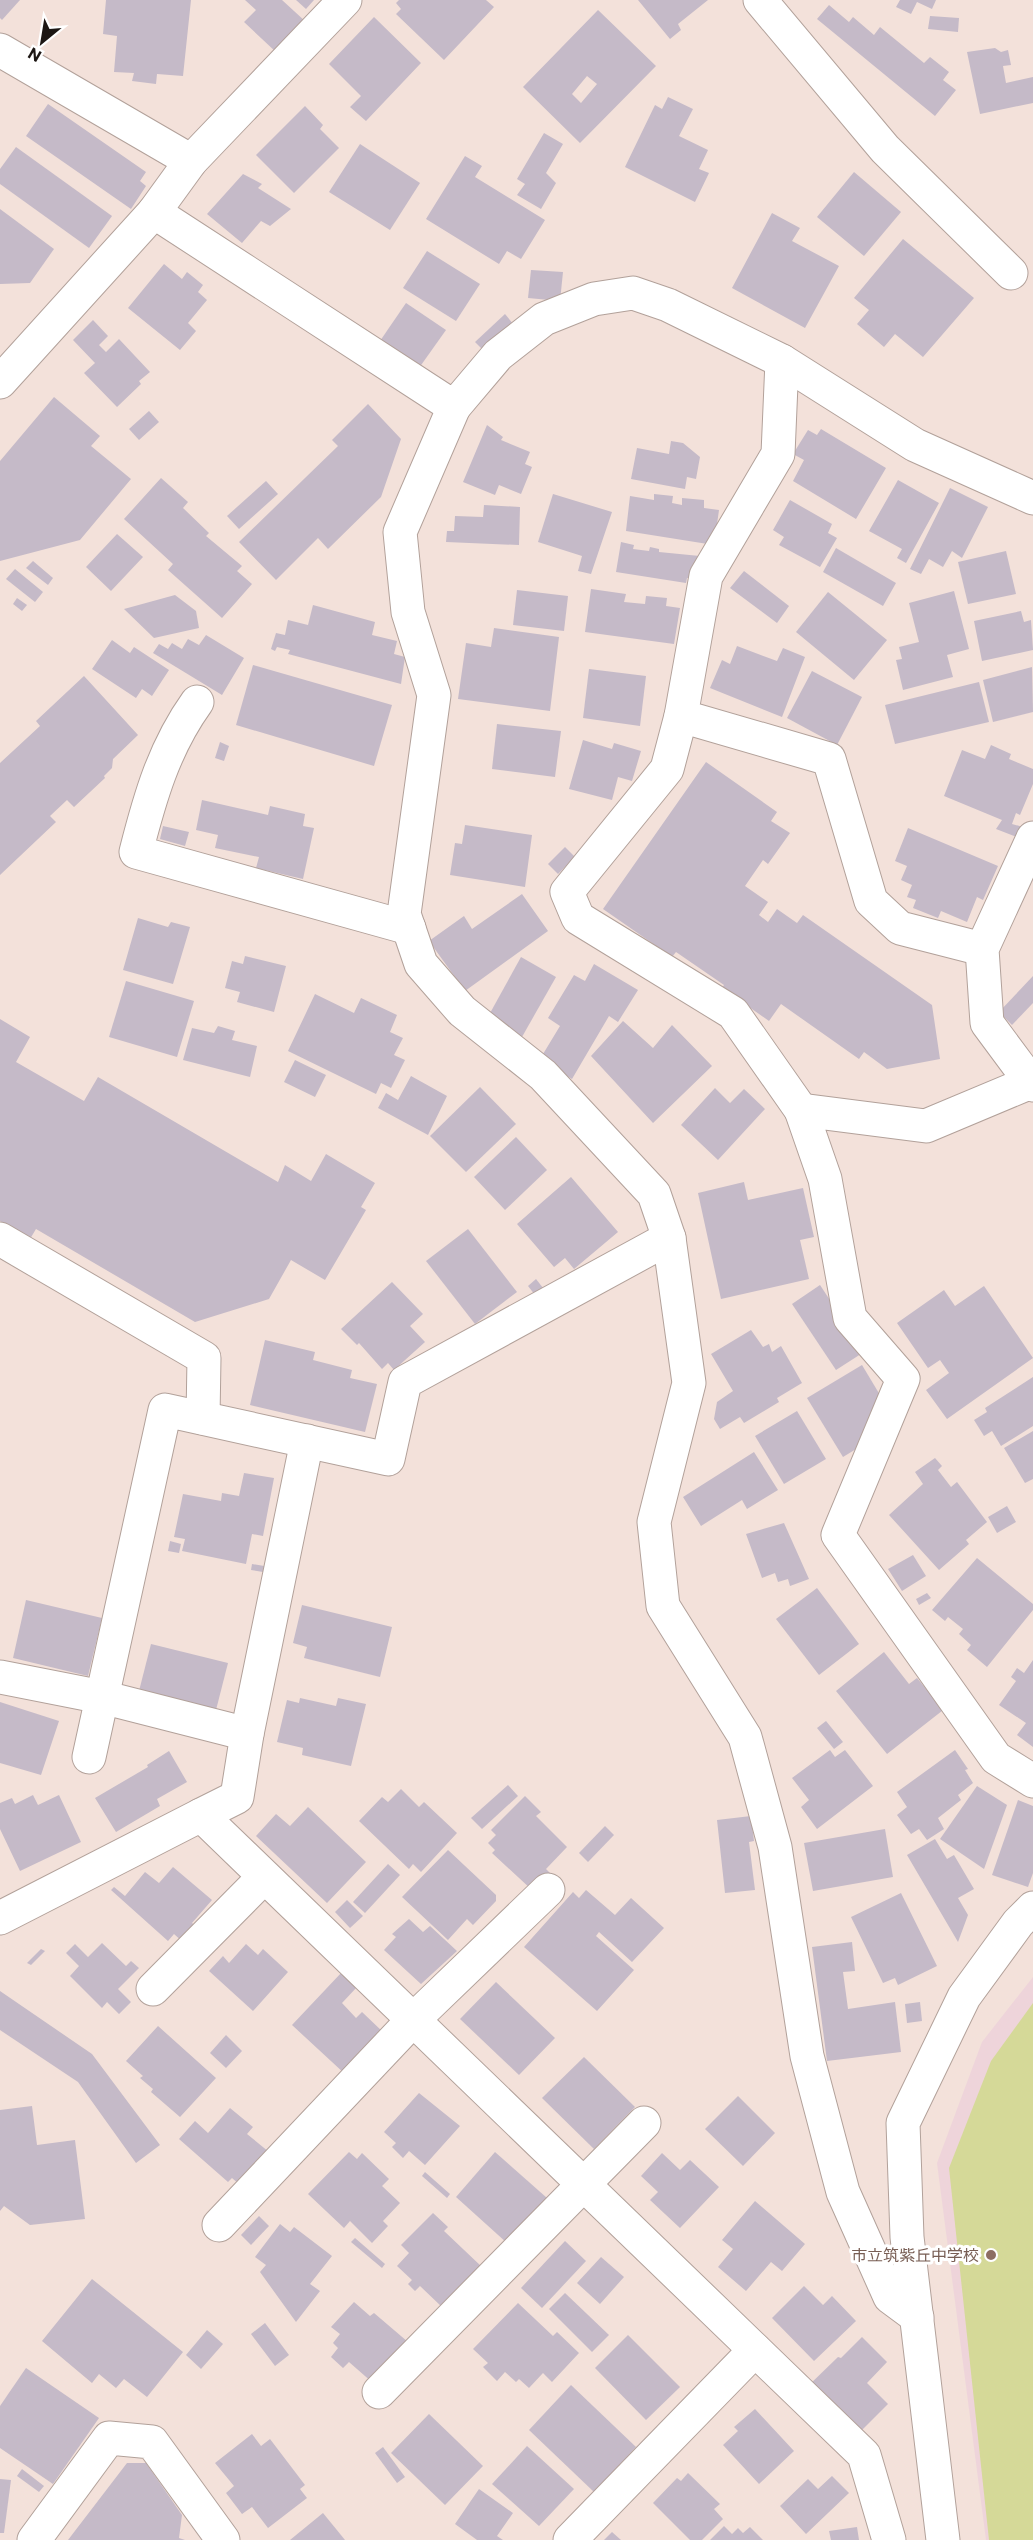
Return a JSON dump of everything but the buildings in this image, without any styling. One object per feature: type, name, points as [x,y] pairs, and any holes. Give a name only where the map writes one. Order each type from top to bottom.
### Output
[{"type":"street","points":[[0,382],[154,212],[191,161],[345,0]]},
{"type":"street","points":[[760,0],[885,149],[1011,273]]},
{"type":"street","points":[[0,50],[191,161]]},
{"type":"street","points":[[154,212],[454,407]]},
{"type":"street","points":[[917,2317],[890,2297],[843,2192],[807,2056],[775,1847],[745,1737],[663,1606],[654,1522],[689,1383],[669,1238],[654,1194],[543,1075],[462,1011],[421,964],[404,914],[434,695],[408,612],[400,532],[454,407],[498,355],[544,319],[594,299],[633,293],[668,305],[782,361],[915,445],[1033,498]]},
{"type":"street","points":[[782,361],[778,454],[706,576],[681,716],[667,769],[567,892],[578,918],[733,1013],[801,1110],[825,1179],[850,1318],[903,1379],[838,1535],[996,1758],[1033,1781]]},
{"type":"street","points":[[197,702],[180,726],[151,790],[136,852],[409,928]]},
{"type":"street","points":[[681,716],[829,759],[871,901],[900,928],[982,949]]},
{"type":"street","points":[[801,1110],[926,1126],[1032,1084],[987,1023],[982,949],[1033,838]]},
{"type":"street","points":[[89,1756],[165,1410],[388,1459],[405,1382],[669,1238]]},
{"type":"street","points":[[0,1239],[204,1358],[203,1418]]},
{"type":"street","points":[[0,1918],[237,1797],[247,1734],[307,1441]]},
{"type":"street","points":[[0,1677],[102,1697],[247,1734]]},
{"type":"street","points":[[201,1815],[263,1878],[864,2455],[889,2540]]},
{"type":"street","points":[[153,1989],[263,1878]]},
{"type":"street","points":[[219,2225],[412,2021],[548,1890]]},
{"type":"street","points":[[944,2540],[907,2237],[903,2123],[964,1997],[1018,1923],[1033,1908]]},
{"type":"street","points":[[379,2392],[644,2124]]},
{"type":"street","points":[[570,2540],[755,2350]]},
{"type":"street","points":[[34,2540],[109,2438],[152,2442],[223,2540]]},
{"type":"shaded area","name":"市立筑紫丘中学校","points":[[1033,1977],[1033,2540],[986,2540],[937,2163],[982,2042]]},
{"type":"green space","name":"市立筑紫丘中学校","points":[[1033,2003],[1033,2540],[989,2540],[949,2168],[991,2061]]},
{"type":"place","name":"市立筑紫丘中学校","points":[[991,2255]]}]
